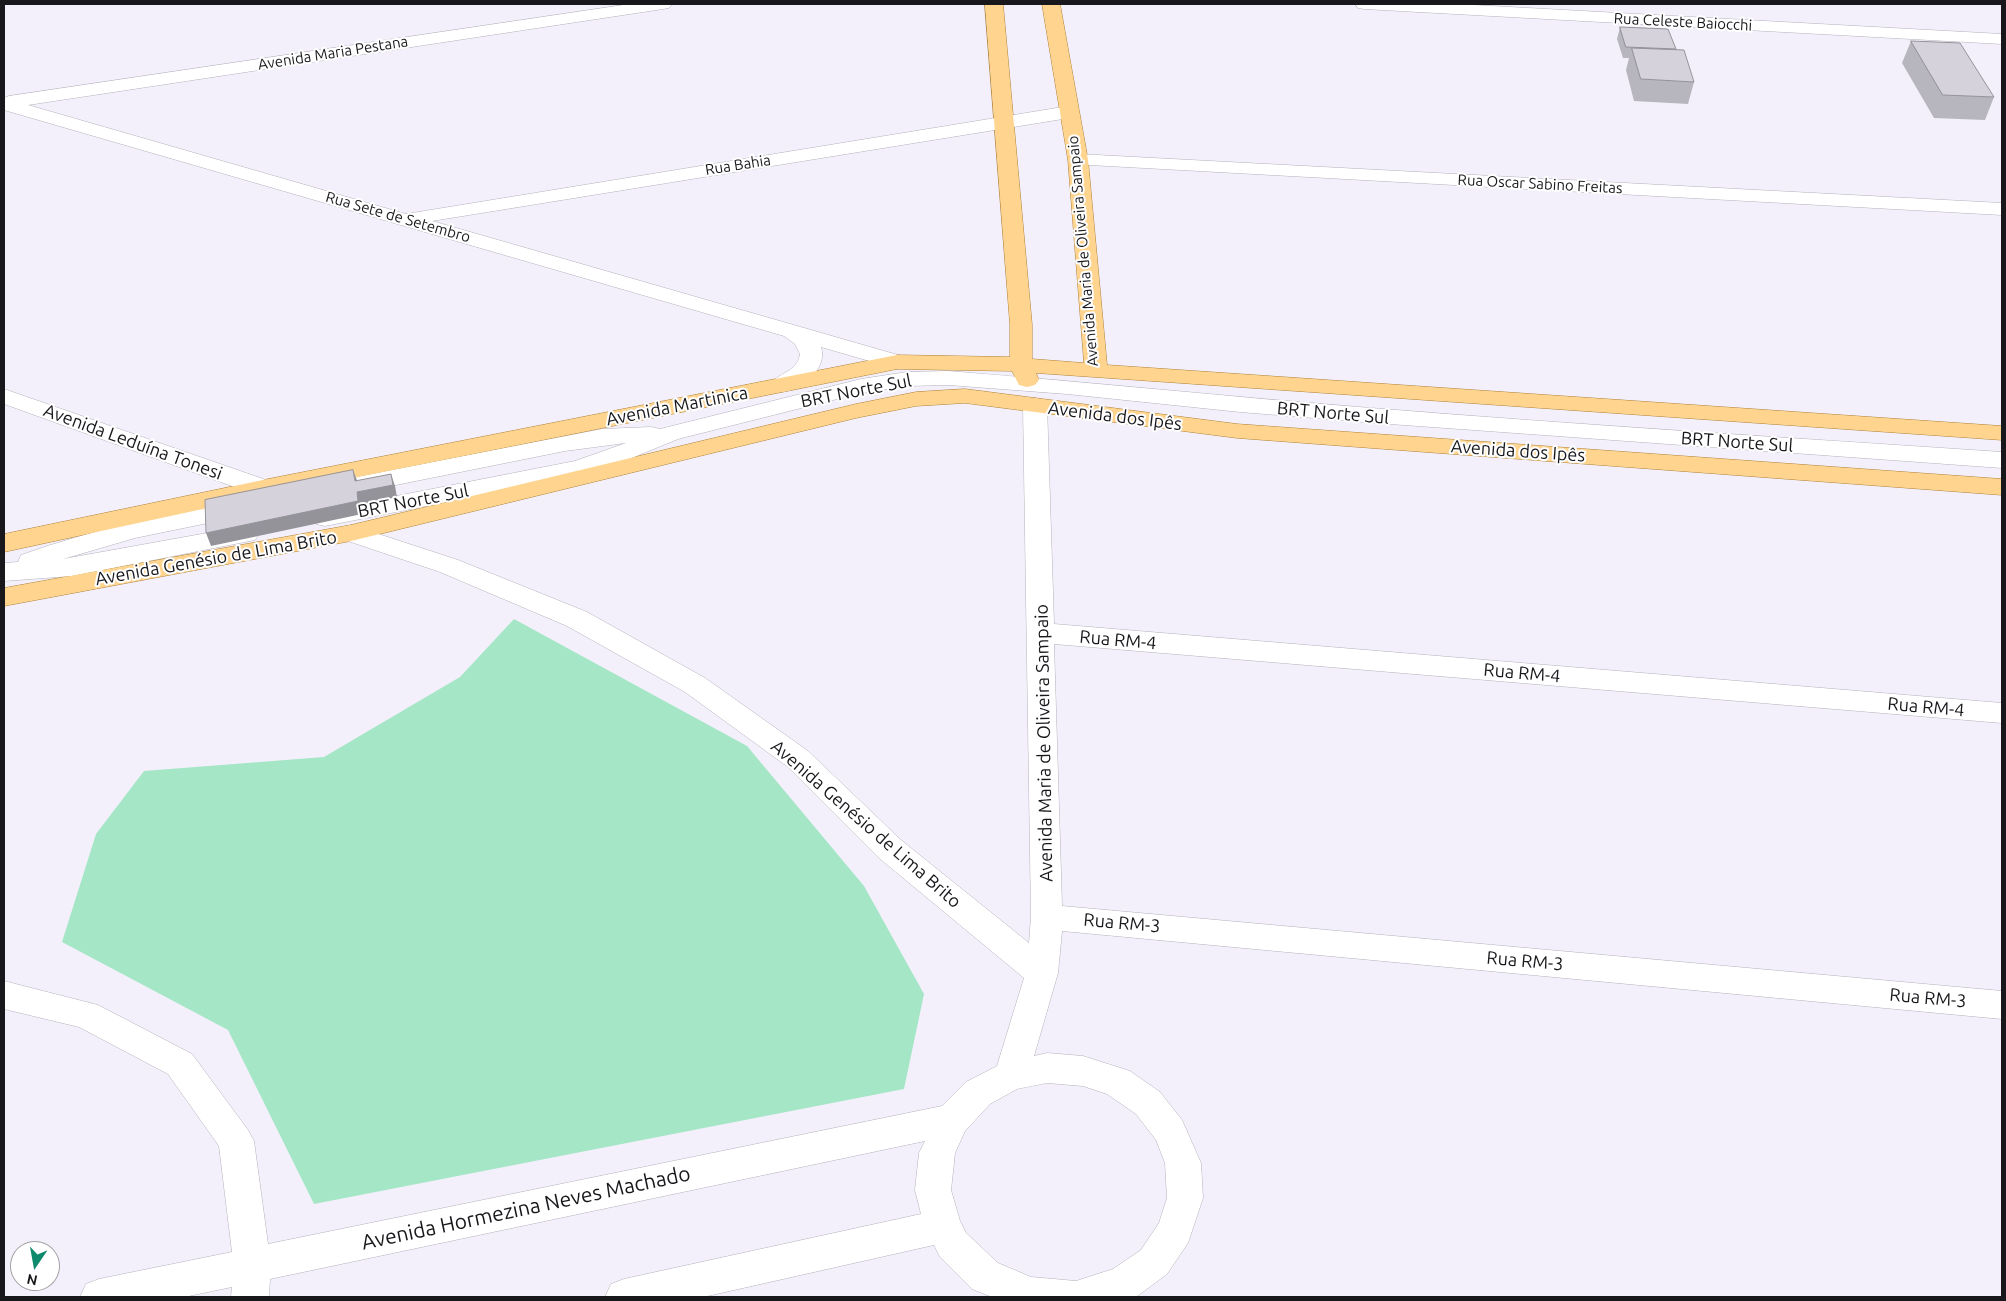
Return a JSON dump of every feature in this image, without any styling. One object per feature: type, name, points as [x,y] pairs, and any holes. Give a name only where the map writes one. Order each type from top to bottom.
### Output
[{"type":"main road","name":"Avenida Maria de Oliveira Sampaio","points":[[994,4],[1021,325],[1028,385]]},
{"type":"main road","name":"Avenida Maria de Oliveira Sampaio","points":[[1051,4],[1078,160],[1096,371],[1067,387]]},
{"type":"main road","name":"Avenida Martinica","points":[[263,488],[897,362],[955,360],[1028,385]]},
{"type":"main road","name":"Avenida Martinica","points":[[351,533],[847,413],[916,399],[965,396],[1096,371]]},
{"type":"main road","points":[[1096,371],[2002,433]]},
{"type":"main road","name":"Avenida dos Ipês","points":[[1028,385],[1237,431],[2002,487]]},
{"type":"main road","points":[[4,543],[263,488]]},
{"type":"main road","name":"Avenida Genésio de Lima Brito","points":[[4,597],[351,533]]},
{"type":"street","name":"Avenida Maria Pestana","points":[[4,104],[663,4]]},
{"type":"street","name":"Rua Celeste Baiocchi","points":[[1364,4],[1735,26],[2002,39]]},
{"type":"street","points":[[1727,4],[1735,26]]},
{"type":"street","name":"Rua Sete de Setembro","points":[[4,104],[897,362]]},
{"type":"street","name":"Rua Bahia","points":[[406,219],[1069,112]]},
{"type":"street","name":"Rua Oscar Sabino Freitas","points":[[1078,160],[2002,209]]},
{"type":"street","name":"Rua Sete de Setembro","points":[[780,386],[802,374],[809,366],[812,358],[812,350],[808,343],[792,332]]},
{"type":"street","name":"BRT Norte Sul","points":[[4,571],[72,567],[580,468],[670,434],[861,386],[908,379],[948,378],[1067,387],[1230,404],[1376,416],[2002,460]]},
{"type":"street","name":"Avenida Maria de Oliveira Sampaio","points":[[1011,1075],[1042,973],[1047,916],[1042,634],[1028,385]]},
{"type":"street","name":"Avenida Leduína Tonesi","points":[[4,396],[263,488]]},
{"type":"street","name":"Avenida Genésio de Lima Brito","points":[[351,533],[450,566],[577,619],[695,685],[798,759],[890,849],[1042,973]]},
{"type":"street","name":"Rua RM-4","points":[[1042,634],[2002,713]]},
{"type":"street","name":"Rua RM-3","points":[[1047,916],[2002,1005]]},
{"type":"street","points":[[4,995],[86,1015],[180,1064],[236,1142],[251,1281]]},
{"type":"street","points":[[1071,1297],[1030,1295],[985,1286],[953,1245],[943,1226],[933,1190],[937,1152],[952,1120],[978,1093],[1011,1075],[1047,1068],[1083,1071],[1118,1082],[1148,1102],[1170,1131],[1183,1163],[1185,1198],[1175,1232],[1134,1291],[1080,1297]]},
{"type":"street","name":"Avenida Hormezina Neves Machado","points":[[100,1297],[251,1281],[952,1120]]},
{"type":"street","points":[[624,1297],[943,1226]]},
{"type":"green space","points":[[514,619],[747,746],[864,886],[924,994],[904,1089],[314,1204],[228,1030],[62,942],[96,834],[144,771],[324,757],[460,677]]},
{"type":"building","points":[[1620,27],[1668,29],[1676,49],[1626,47]]},
{"type":"building","points":[[1911,41],[1960,43],[1994,97],[1943,95]]},
{"type":"building","points":[[1632,48],[1684,50],[1694,82],[1641,79]]},
{"type":"building","points":[[353,470],[355,481],[391,474],[393,485],[357,492],[358,501],[206,533],[205,500]]}]
